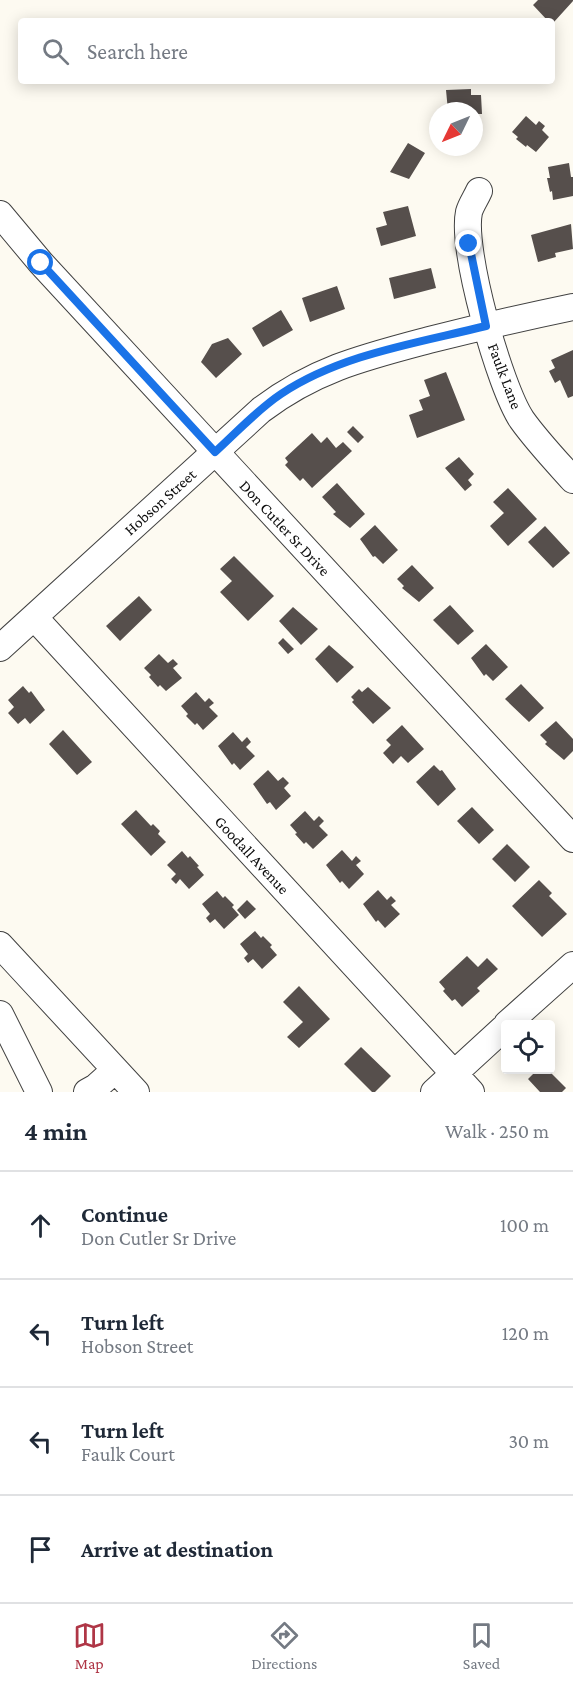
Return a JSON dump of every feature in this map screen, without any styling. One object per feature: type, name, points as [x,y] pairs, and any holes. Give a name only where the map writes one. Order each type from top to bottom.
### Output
[{"type":"street","name":"Faulk Lane","points":[[479,191],[469,213],[469,244],[486,326],[508,395],[522,420],[573,480]]},
{"type":"street","name":"Don Cutler Sr Drive","points":[[0,214],[41,263],[573,839]]},
{"type":"street","name":"Hobson Street","points":[[0,648],[268,404],[282,394],[314,375],[366,356],[573,307]]},
{"type":"street","name":"Goodall Avenue","points":[[34,617],[471,1092]]},
{"type":"street","points":[[0,945],[136,1092]]},
{"type":"street","points":[[512,1020],[573,965]]},
{"type":"street","points":[[0,1014],[39,1092]]},
{"type":"street","points":[[434,1092],[501,1030]]},
{"type":"street","points":[[87,1092],[115,1070]]},
{"type":"building","points":[[538,0],[573,0],[555,21],[555,18],[545,18],[533,5]]},
{"type":"building","points":[[471,89],[471,95],[481,95],[481,102],[447,102],[446,90]]},
{"type":"building","points":[[526,116],[536,125],[539,121],[545,126],[542,130],[549,137],[536,152],[516,139],[518,137],[512,132]]},
{"type":"building","points":[[408,143],[425,153],[409,179],[390,172]]},
{"type":"building","points":[[569,163],[571,177],[573,177],[573,196],[553,200],[547,178],[550,178],[548,167]]},
{"type":"building","points":[[408,206],[416,236],[381,246],[376,228],[387,225],[383,212]]},
{"type":"building","points":[[571,224],[573,249],[555,253],[556,257],[538,262],[531,235]]},
{"type":"building","points":[[431,268],[436,288],[394,299],[389,278]]},
{"type":"building","points":[[337,286],[345,309],[310,322],[302,298]]},
{"type":"building","points":[[281,310],[293,330],[263,347],[252,328]]},
{"type":"building","points":[[228,338],[242,354],[216,378],[201,362],[212,344]]},
{"type":"building","points":[[573,350],[573,396],[568,398],[560,380],[555,383],[549,371],[555,368],[551,360]]},
{"type":"building","points":[[446,372],[465,420],[417,438],[409,415],[423,410],[419,400],[430,396],[424,380]]},
{"type":"building","points":[[353,426],[364,437],[358,443],[347,432]]},
{"type":"building","points":[[312,433],[321,443],[327,437],[336,448],[343,442],[352,451],[312,488],[303,478],[300,481],[285,465],[288,462],[285,458]]},
{"type":"building","points":[[459,457],[474,474],[468,480],[472,485],[465,491],[445,468]]},
{"type":"building","points":[[337,483],[365,514],[350,528],[333,514],[336,512],[322,497]]},
{"type":"building","points":[[508,488],[537,519],[508,546],[490,526],[504,513],[493,502]]},
{"type":"building","points":[[375,525],[398,550],[383,564],[375,556],[373,557],[360,539]]},
{"type":"building","points":[[545,526],[570,553],[553,568],[528,542]]},
{"type":"building","points":[[234,556],[274,596],[248,621],[220,592],[232,581],[220,569]]},
{"type":"building","points":[[412,565],[434,588],[419,602],[402,588],[404,586],[397,579]]},
{"type":"building","points":[[139,596],[152,610],[120,641],[106,626]]},
{"type":"building","points":[[450,605],[474,631],[458,645],[433,620]]},
{"type":"building","points":[[293,607],[318,629],[301,645],[279,621]]},
{"type":"building","points":[[283,638],[294,649],[288,654],[278,643]]},
{"type":"building","points":[[486,644],[508,667],[493,681],[486,674],[484,676],[471,658]]},
{"type":"building","points":[[329,645],[354,667],[337,683],[315,659]]},
{"type":"building","points":[[159,654],[168,663],[173,659],[178,664],[173,668],[182,678],[166,691],[160,685],[158,687],[144,668]]},
{"type":"building","points":[[521,684],[544,708],[529,722],[505,699]]},
{"type":"building","points":[[23,686],[29,693],[31,691],[45,710],[30,724],[25,718],[18,724],[8,713],[14,707],[8,700]]},
{"type":"building","points":[[368,687],[391,708],[373,724],[352,702],[354,700],[351,697],[359,689],[362,692]]},
{"type":"building","points":[[196,692],[205,702],[209,698],[214,703],[209,707],[218,716],[203,730],[186,716],[188,714],[181,706]]},
{"type":"building","points":[[556,721],[573,739],[573,751],[564,760],[545,744],[547,742],[540,735]]},
{"type":"building","points":[[402,725],[424,749],[408,763],[401,756],[393,764],[383,753],[391,745],[386,740]]},
{"type":"building","points":[[63,730],[92,762],[77,775],[49,744]]},
{"type":"building","points":[[233,732],[242,742],[247,737],[251,742],[246,747],[255,756],[240,770],[234,763],[232,765],[218,746]]},
{"type":"building","points":[[434,765],[440,771],[442,770],[456,789],[438,806],[416,782]]},
{"type":"building","points":[[268,770],[278,781],[283,777],[289,783],[284,788],[291,796],[276,810],[270,802],[267,804],[253,784]]},
{"type":"building","points":[[472,807],[494,830],[479,844],[457,821]]},
{"type":"building","points":[[136,810],[151,826],[153,824],[160,831],[158,834],[166,842],[151,856],[121,824]]},
{"type":"building","points":[[305,811],[314,821],[319,816],[324,821],[319,826],[328,835],[313,849],[306,842],[304,844],[290,825]]},
{"type":"building","points":[[507,844],[530,867],[515,882],[492,859]]},
{"type":"building","points":[[342,850],[352,861],[356,856],[361,861],[356,865],[364,874],[349,889],[342,881],[340,883],[326,865]]},
{"type":"building","points":[[182,851],[188,858],[190,856],[204,875],[189,889],[180,879],[176,884],[171,879],[176,874],[167,865]]},
{"type":"building","points":[[539,880],[552,893],[549,896],[567,914],[542,937],[512,906]]},
{"type":"building","points":[[378,890],[387,900],[391,896],[396,901],[391,905],[400,914],[385,928],[378,920],[376,922],[363,904]]},
{"type":"building","points":[[217,891],[234,905],[232,907],[239,915],[224,929],[215,919],[210,923],[206,918],[210,914],[202,904]]},
{"type":"building","points":[[247,900],[256,909],[245,919],[237,910]]},
{"type":"building","points":[[255,931],[272,945],[270,947],[277,955],[262,969],[253,959],[248,963],[244,958],[248,954],[240,944]]},
{"type":"building","points":[[467,956],[478,967],[487,958],[498,969],[477,988],[480,991],[462,1007],[455,999],[452,1001],[439,982]]},
{"type":"building","points":[[299,986],[330,1019],[299,1048],[287,1037],[303,1022],[283,1002]]},
{"type":"building","points":[[361,1047],[391,1076],[375,1092],[372,1092],[344,1064]]},
{"type":"building","points":[[533,1074],[552,1074],[566,1088],[562,1092],[540,1092],[528,1079]]},
{"type":"route","points":[[41,263],[215,452],[261,410],[314,375],[366,356],[486,326],[469,244]]}]
